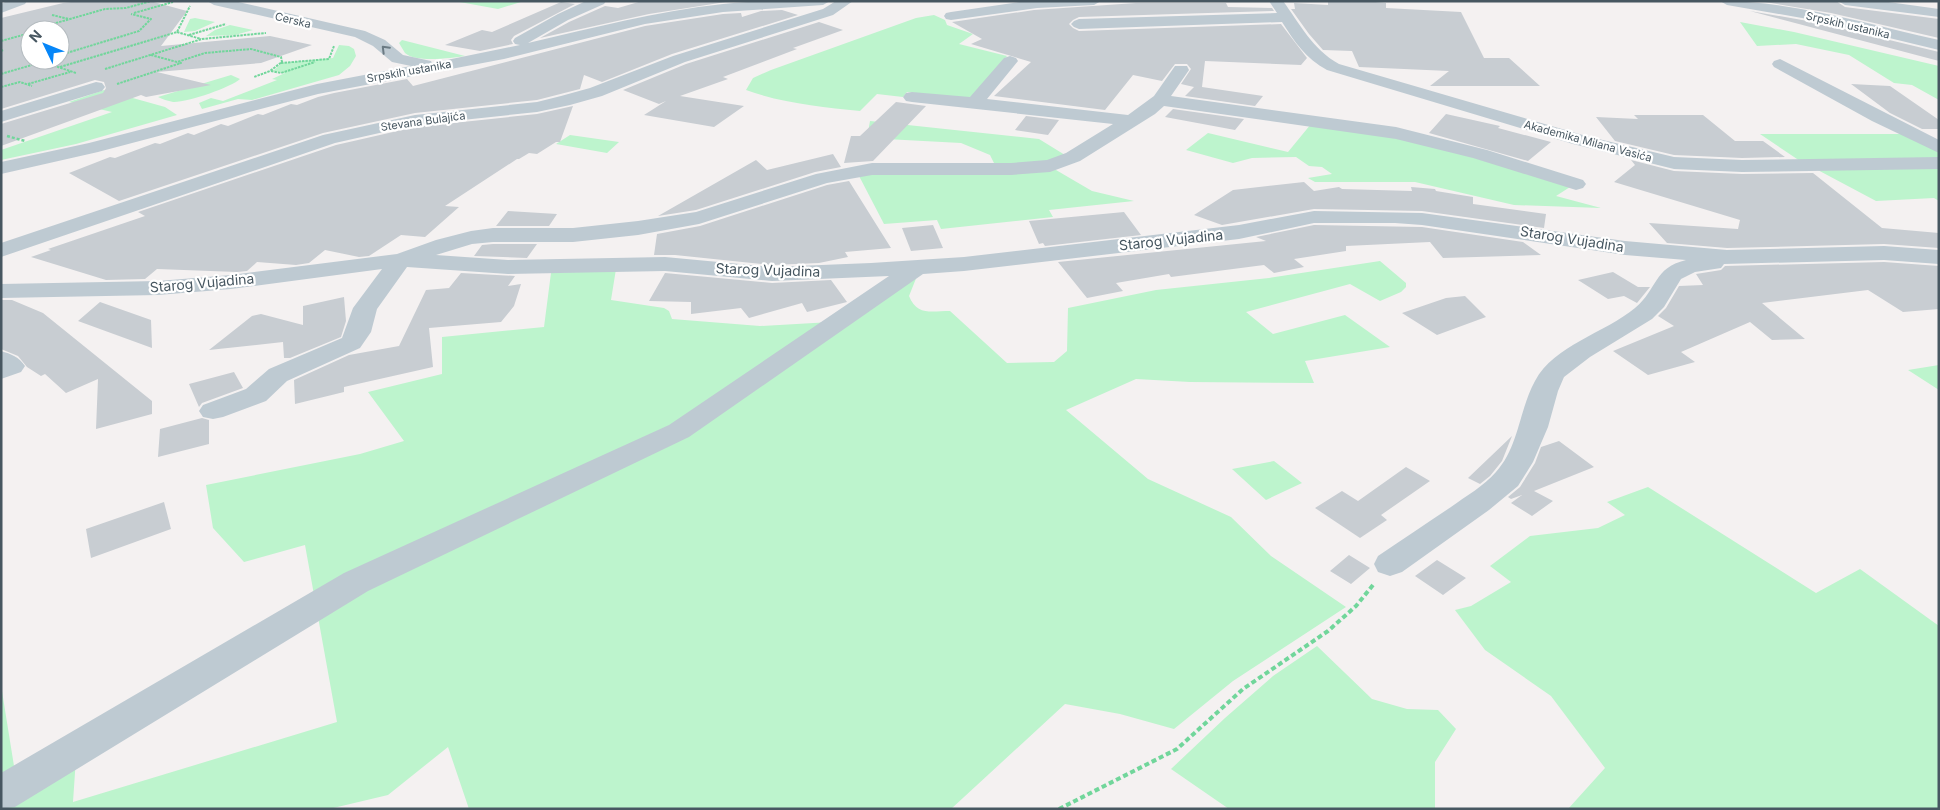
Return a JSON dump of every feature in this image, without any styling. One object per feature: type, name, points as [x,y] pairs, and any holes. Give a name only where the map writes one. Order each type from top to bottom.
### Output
[{"type":"street","points":[[1,9],[20,1]]},
{"type":"street","name":"Cerska","points":[[214,1],[339,36],[360,44],[368,60]]},
{"type":"street","points":[[249,10],[276,1]]},
{"type":"street","points":[[504,54],[511,47],[563,17],[599,1]]},
{"type":"street","name":"Srpskih ustanika","points":[[1,168],[91,148],[317,89],[504,54],[645,20],[747,3],[822,1]]},
{"type":"street","name":"Stevana Bulajića","points":[[1,250],[330,139],[415,120],[536,107],[596,92],[679,59],[828,12],[846,1]]},
{"type":"street","points":[[951,16],[1037,4],[1094,1]]},
{"type":"street","name":"Akademika Milana Vasića","points":[[1276,1],[1309,50],[1318,60],[1333,67],[1580,140],[1648,158],[1674,163],[1715,166],[1939,163]]},
{"type":"street","name":"Srpskih ustanika","points":[[1727,1],[1819,17],[1939,46]]},
{"type":"street","name":"Srpskih ustanika","points":[[1845,1],[1939,13]]},
{"type":"street","points":[[1079,24],[1288,17]]},
{"type":"street","name":"Cerska","points":[[339,36],[375,41],[398,59],[422,64],[447,64]]},
{"type":"street","points":[[317,89],[352,73],[368,60],[388,70],[412,70]]},
{"type":"street","points":[[975,103],[1010,61]]},
{"type":"street","points":[[1780,64],[1878,117],[1939,147]]},
{"type":"street","points":[[213,411],[256,395],[278,375],[291,368],[329,354],[351,342],[358,332],[365,308],[401,260],[471,238],[493,235],[573,235],[638,228],[699,218],[823,178],[858,171],[898,168],[1002,169],[1050,166],[1068,160],[1149,110],[1160,100],[1181,70]]},
{"type":"street","points":[[1,117],[91,81]]},
{"type":"street","points":[[912,97],[1131,121]]},
{"type":"street","points":[[1160,100],[1396,133],[1480,154],[1576,184]]},
{"type":"street","name":"Starog Vujadina","points":[[4,293],[158,288],[231,282],[401,260],[508,267],[665,264],[772,274],[918,267],[964,264],[1239,232],[1303,218],[1366,216],[1422,219],[1624,248],[1727,257],[1884,253],[1939,256]]},
{"type":"street","points":[[1390,564],[1478,503],[1507,479],[1518,462],[1534,427],[1544,391],[1555,371],[1581,352],[1643,314],[1655,302],[1669,278],[1676,272],[1690,266],[1719,262],[1727,257]]},
{"type":"street","points":[[1,794],[356,582],[679,431],[918,267]]},
{"type":"street","points":[[1,358],[12,366],[1,371]]},
{"type":"path","points":[[66,20],[105,9],[126,8],[151,1]]},
{"type":"path","points":[[134,13],[173,2]]},
{"type":"path","points":[[177,32],[190,6]]},
{"type":"path","points":[[70,52],[139,32],[150,18],[131,14]]},
{"type":"path","points":[[52,15],[69,19]]},
{"type":"path","points":[[189,35],[233,22]]},
{"type":"path","points":[[259,37],[264,30]]},
{"type":"path","points":[[70,64],[177,32],[202,39]]},
{"type":"path","points":[[69,70],[91,81],[151,55],[202,39],[273,33]]},
{"type":"path","points":[[1,41],[20,36]]},
{"type":"path","points":[[156,36],[160,37]]},
{"type":"path","points":[[254,77],[270,71],[281,63],[329,59],[339,36]]},
{"type":"path","points":[[177,62],[205,53],[252,48],[281,57],[281,63]]},
{"type":"path","points":[[116,84],[181,63],[151,55]]},
{"type":"path","points":[[270,71],[281,73],[321,60]]},
{"type":"path","points":[[1,74],[20,68]]},
{"type":"path","points":[[27,84],[72,71]]},
{"type":"path","points":[[1,87],[20,82],[33,86],[25,89]]},
{"type":"path","points":[[1,135],[28,142]]},
{"type":"path","points":[[1059,809],[1177,749],[1243,689],[1328,630],[1356,606],[1390,564]]},
{"type":"green space","points":[[454,1],[524,1],[498,9]]},
{"type":"green space","points":[[934,15],[945,20],[947,25],[973,34],[959,44],[1007,56],[970,99],[907,92],[903,97],[877,94],[860,111],[788,101],[746,90],[753,78],[771,70],[916,18]]},
{"type":"green space","points":[[195,18],[215,22],[195,31],[184,32],[190,19]]},
{"type":"green space","points":[[1740,22],[1794,32],[1939,66],[1939,100],[1912,85],[1894,83],[1849,55],[1796,44],[1757,46]]},
{"type":"green space","points":[[230,25],[253,30],[235,35],[206,36],[215,30]]},
{"type":"green space","points":[[402,40],[465,56],[434,59],[417,58],[405,53],[399,43]]},
{"type":"green space","points":[[339,45],[349,46],[354,49],[356,56],[350,66],[339,75],[252,100],[238,99],[202,109],[199,103],[211,98],[223,101],[277,80],[272,79],[285,73],[273,71],[282,63],[333,58]]},
{"type":"green space","points":[[231,75],[240,79],[219,90],[198,97],[173,102],[158,97]]},
{"type":"green space","points":[[104,90],[165,107],[177,115],[76,144],[1,160],[1,150],[112,112],[69,102]]},
{"type":"green space","points":[[870,121],[1039,139],[1065,155],[1046,162],[996,167],[990,155],[961,143],[867,138]]},
{"type":"green space","points":[[1311,124],[1429,144],[1570,187],[1556,196],[1601,208],[1514,205],[1415,182],[1315,182],[1308,178],[1332,174],[1322,167],[1309,166],[1296,157],[1252,158],[1233,163],[1186,150],[1208,133],[1288,152]]},
{"type":"green space","points":[[1760,134],[1902,134],[1939,150],[1939,158],[1803,163]]},
{"type":"green space","points":[[570,135],[619,142],[607,153],[556,144]]},
{"type":"green space","points":[[1939,166],[1939,201],[1934,198],[1876,201],[1814,168]]},
{"type":"green space","points":[[1056,170],[1092,191],[1134,201],[1049,210],[1053,217],[941,229],[937,220],[884,224],[858,174]]},
{"type":"green space","points":[[1380,261],[1406,283],[1406,287],[1401,292],[1380,301],[1350,284],[1246,312],[1273,334],[1345,315],[1390,347],[1305,361],[1314,383],[1190,382],[1136,379],[1066,410],[1148,479],[1231,517],[1271,556],[1346,607],[1233,681],[1174,729],[1120,714],[1065,704],[951,809],[469,809],[448,747],[388,795],[329,809],[1,809],[1,685],[14,766],[77,743],[73,802],[337,722],[305,545],[244,562],[213,528],[206,485],[360,454],[404,441],[368,392],[442,374],[442,337],[544,327],[551,273],[616,269],[611,300],[664,308],[669,311],[672,319],[760,326],[831,322],[917,276],[909,296],[916,307],[920,310],[931,312],[950,311],[1007,363],[1054,362],[1067,351],[1068,308],[1156,290],[1269,278]]},
{"type":"green space","points":[[1939,365],[1939,390],[1908,370]]},
{"type":"green space","points":[[1274,461],[1302,483],[1266,500],[1232,469]]},
{"type":"green space","points":[[1648,487],[1816,593],[1860,569],[1939,626],[1939,809],[1568,809],[1605,768],[1551,696],[1485,650],[1455,610],[1471,606],[1511,582],[1490,566],[1530,536],[1598,528],[1625,515],[1607,502]]},
{"type":"green space","points":[[1317,646],[1372,699],[1407,709],[1438,710],[1456,729],[1435,762],[1435,809],[1229,809],[1171,769],[1273,676]]},
{"type":"building","points":[[79,1],[150,1],[187,11],[161,46],[270,36],[312,45],[261,63],[157,72],[211,85],[146,97],[141,95],[1,146],[1,124],[103,93],[106,88],[104,82],[95,80],[1,109],[1,18]]},
{"type":"building","points":[[642,1],[732,1],[649,14],[540,38],[569,22],[605,6],[618,8]]},
{"type":"building","points":[[1328,1],[1365,1],[1386,3],[1386,8],[1461,12],[1484,58],[1509,58],[1540,86],[1430,86],[1449,71],[1359,67],[1352,51],[1323,50],[1291,9],[1295,9],[1294,3],[1328,5]]},
{"type":"building","points":[[1759,1],[1836,1],[1845,7],[1939,19],[1939,38],[1831,13]]},
{"type":"building","points":[[561,2],[575,4],[514,36],[511,40],[513,44],[480,51],[445,45],[482,30],[492,32]]},
{"type":"building","points":[[1136,3],[1226,3],[1228,7],[1272,8],[1274,11],[1079,17],[1069,24],[1079,31],[1281,24],[1307,58],[1301,65],[1205,61],[1202,87],[1263,96],[1255,106],[1185,96],[1194,87],[1181,84],[1191,69],[1187,64],[1175,64],[1162,81],[1133,75],[1105,110],[994,96],[1031,62],[971,44],[982,39],[952,22],[1034,10]]},
{"type":"building","points":[[782,10],[798,15],[672,54],[602,82],[584,75],[580,89],[537,100],[415,113],[323,133],[119,201],[69,173],[110,157],[115,158],[188,133],[194,135],[221,124],[228,126],[258,114],[263,115],[291,104],[297,105],[334,93],[407,79],[413,86],[645,26],[723,14],[741,13],[742,17],[761,11]]},
{"type":"building","points":[[1750,11],[1819,23],[1939,52],[1939,61]]},
{"type":"building","points":[[819,22],[843,30],[723,77],[728,79],[680,96],[744,106],[714,127],[644,115],[666,101],[659,104],[623,90],[686,64]]},
{"type":"building","points":[[1851,84],[1890,86],[1939,120],[1939,129],[1922,129],[1890,113]]},
{"type":"building","points":[[896,102],[926,106],[873,161],[844,163],[851,136],[860,136]]},
{"type":"building","points":[[573,106],[560,142],[556,142],[537,154],[529,153],[517,159],[445,206],[459,207],[425,237],[401,235],[369,256],[359,257],[325,250],[309,263],[296,265],[257,262],[247,271],[237,272],[157,269],[145,279],[106,280],[31,257],[51,250],[48,249],[145,216],[138,212],[336,145],[415,127],[537,114]]},
{"type":"building","points":[[1173,109],[1244,119],[1235,130],[1165,117]]},
{"type":"building","points":[[1446,114],[1500,126],[1498,128],[1551,142],[1528,161],[1429,133]]},
{"type":"building","points":[[1634,115],[1703,115],[1735,141],[1763,141],[1785,157],[1742,158],[1674,155],[1615,141],[1596,117],[1638,119]]},
{"type":"building","points":[[1026,116],[1059,120],[1048,135],[1015,130]]},
{"type":"building","points":[[833,154],[841,167],[815,172],[696,210],[658,216],[756,160],[767,170]]},
{"type":"building","points":[[1631,160],[1674,171],[1742,174],[1813,173],[1882,228],[1939,233],[1939,248],[1884,244],[1727,248],[1667,243],[1649,223],[1738,229],[1740,220],[1614,182],[1635,165]]},
{"type":"building","points":[[849,181],[891,248],[845,252],[848,257],[819,263],[772,265],[675,255],[654,255],[657,234],[700,226],[827,185]]},
{"type":"building","points":[[1304,182],[1314,191],[1339,187],[1342,189],[1412,191],[1411,187],[1435,189],[1436,191],[1473,197],[1473,204],[1546,214],[1544,228],[1422,211],[1314,209],[1222,225],[1194,215],[1233,190]]},
{"type":"building","points":[[508,211],[557,214],[549,226],[496,226]]},
{"type":"building","points":[[1124,212],[1141,235],[1045,246],[1043,243],[1039,244],[1029,221]]},
{"type":"building","points":[[933,225],[943,248],[911,251],[902,228]]},
{"type":"building","points":[[1314,225],[1422,227],[1523,242],[1541,255],[1443,258],[1430,242],[1346,246],[1346,251],[1294,259],[1304,267],[1274,273],[1264,265],[1171,277],[1169,274],[1116,283],[1123,291],[1087,298],[1058,262],[1266,241],[1256,237]]},
{"type":"building","points":[[537,244],[527,258],[474,256],[482,245]]},
{"type":"building","points":[[1884,262],[1939,266],[1939,309],[1903,312],[1868,290],[1762,303],[1805,339],[1772,340],[1750,322],[1681,352],[1695,362],[1648,375],[1613,351],[1674,326],[1658,316],[1666,308],[1679,286],[1703,285],[1696,274],[1721,270],[1725,266]]},
{"type":"building","points":[[1613,272],[1638,287],[1650,287],[1637,303],[1624,296],[1608,299],[1578,280]]},
{"type":"building","points":[[461,273],[515,276],[508,286],[521,284],[514,306],[501,322],[429,328],[433,367],[344,387],[344,392],[295,404],[294,380],[349,355],[399,346],[426,290],[449,288]]},
{"type":"building","points":[[665,273],[772,283],[831,280],[847,302],[807,312],[802,303],[749,318],[741,308],[691,314],[691,302],[649,301]]},
{"type":"building","points":[[1465,296],[1486,317],[1437,335],[1402,313],[1446,298]]},
{"type":"building","points":[[344,297],[346,321],[341,337],[290,358],[284,358],[283,342],[209,350],[252,316],[261,314],[303,325],[303,306]]},
{"type":"building","points":[[1,300],[12,300],[43,313],[152,401],[152,414],[96,429],[98,379],[66,393],[45,374],[41,376],[27,367],[18,356],[1,349]]},
{"type":"building","points":[[100,302],[151,320],[152,348],[78,321]]},
{"type":"building","points":[[234,372],[243,388],[202,403],[199,407],[189,384]]},
{"type":"building","points":[[202,418],[209,420],[209,444],[158,457],[160,429]]},
{"type":"building","points":[[1512,436],[1502,461],[1490,476],[1480,484],[1468,478]]},
{"type":"building","points":[[1559,441],[1594,467],[1534,491],[1553,501],[1532,516],[1511,503],[1522,495],[1511,499],[1508,497],[1520,487],[1535,463],[1541,447]]},
{"type":"building","points":[[1406,467],[1430,481],[1381,515],[1387,520],[1360,538],[1315,508],[1342,491],[1358,501]]},
{"type":"building","points":[[164,502],[171,529],[91,558],[86,529]]},
{"type":"building","points":[[1349,555],[1370,568],[1351,584],[1330,571]]},
{"type":"building","points":[[1437,560],[1466,578],[1443,595],[1415,576]]}]
